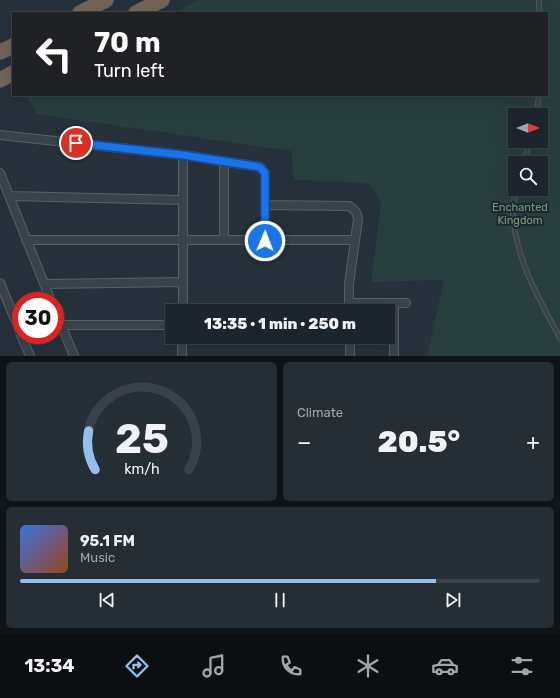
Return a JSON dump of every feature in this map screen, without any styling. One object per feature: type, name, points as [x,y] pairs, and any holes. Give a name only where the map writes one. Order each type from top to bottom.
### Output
[{"type":"highway","points":[[82,12],[106,0]]},
{"type":"highway","points":[[138,12],[162,0]]},
{"type":"highway","points":[[0,52],[12,46]]},
{"type":"highway","points":[[0,80],[12,74]]},
{"type":"street","points":[[0,135],[183,155],[260,167],[265,173],[265,241]]},
{"type":"street","points":[[182,304],[184,240],[183,155]]},
{"type":"street","points":[[224,161],[224,240]]},
{"type":"street","points":[[0,173],[47,292]]},
{"type":"street","points":[[9,196],[183,200]]},
{"type":"street","points":[[266,205],[349,206],[357,213],[349,284],[349,304]]},
{"type":"street","points":[[26,240],[354,240]]},
{"type":"street","points":[[44,284],[183,282]]},
{"type":"street","points":[[0,283],[12,312]]},
{"type":"street","points":[[383,304],[406,302]]},
{"type":"street","points":[[394,303],[394,356]]},
{"type":"street","points":[[64,325],[165,325]]},
{"type":"street","points":[[64,330],[74,356]]},
{"type":"street","points":[[25,344],[30,356]]},
{"type":"street","points":[[182,344],[182,356]]},
{"type":"street","points":[[350,344],[350,356]]},
{"type":"lane","points":[[539,0],[539,12]]},
{"type":"lane","points":[[537,108],[539,96]]},
{"type":"lane","points":[[515,196],[513,212],[515,234],[522,262],[560,338]]},
{"type":"green space","name":"Enchanted Kingdom","points":[[198,0],[560,0],[560,356],[427,356],[444,280],[371,282],[381,202],[368,183],[294,180],[291,151],[37,114],[27,96],[548,96],[548,12],[175,12]]},
{"type":"route","points":[[76,143],[183,155],[260,167],[265,173],[265,241]]}]
